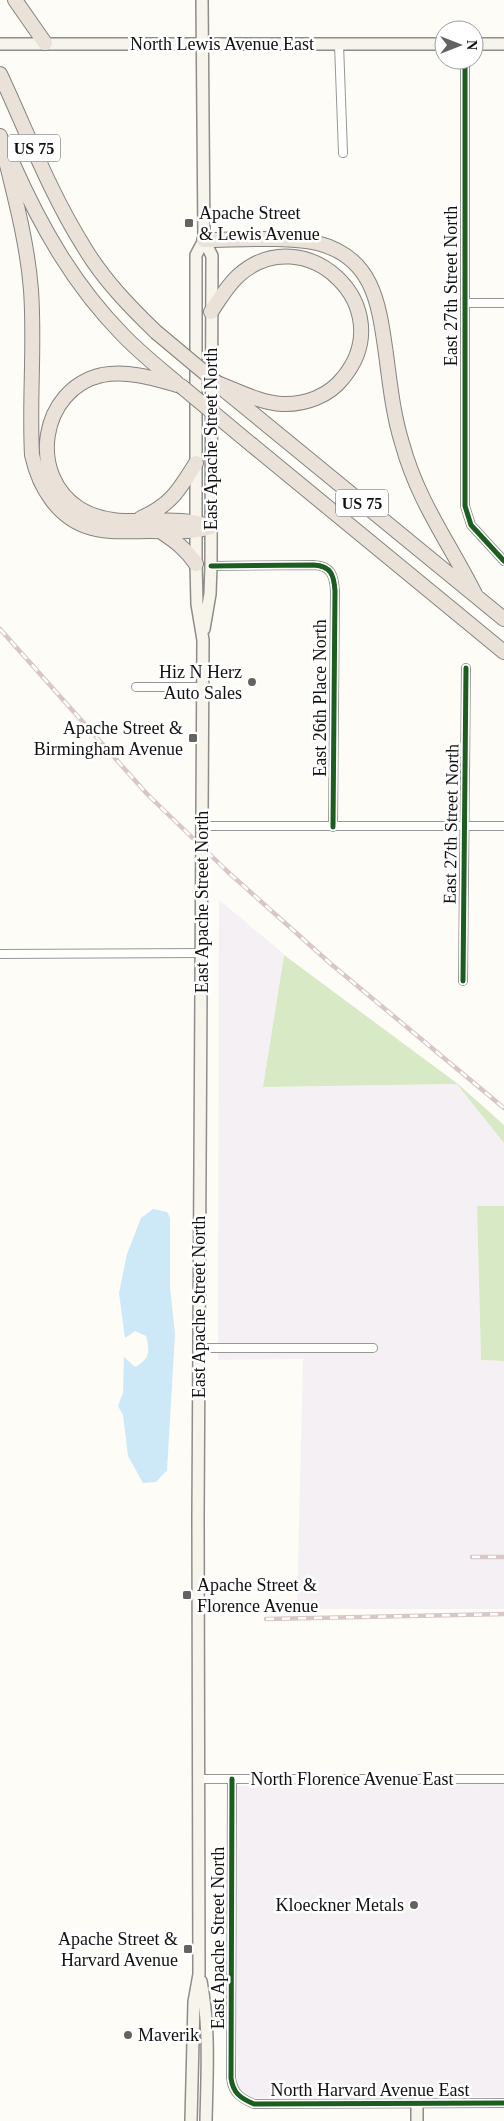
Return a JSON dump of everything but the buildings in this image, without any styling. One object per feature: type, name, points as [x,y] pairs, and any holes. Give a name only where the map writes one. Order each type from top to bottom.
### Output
[{"type":"highway","points":[[15,0],[46,43]]},
{"type":"highway","name":"US 75","points":[[0,75],[52,188],[84,247],[116,291],[156,332],[217,384],[504,619]]},
{"type":"highway","points":[[0,135],[21,225],[30,290],[31,442],[37,474],[44,490],[74,520],[86,526],[108,530],[159,531],[196,526]]},
{"type":"highway","name":"US 75","points":[[0,135],[36,214],[60,257],[108,320],[154,372],[181,386],[504,652]]},
{"type":"highway","points":[[204,240],[296,240],[318,244],[342,254],[361,271],[372,288],[379,308],[396,421],[409,466],[427,509],[476,596]]},
{"type":"highway","points":[[211,312],[227,288],[239,275],[254,265],[285,257],[308,260],[328,269],[346,285],[354,299],[360,318],[360,345],[352,366],[340,382],[324,394],[298,403],[271,402],[217,384]]},
{"type":"highway","points":[[154,372],[135,375],[111,374],[85,382],[70,393],[58,407],[46,439],[48,462],[53,478],[72,503],[87,513],[104,519],[211,527]]},
{"type":"highway","points":[[136,520],[157,511],[171,500],[196,463]]},
{"type":"highway","points":[[159,531],[177,542],[196,564]]},
{"type":"main road","name":"East Apache Street North","points":[[191,2121],[194,2002],[199,1974],[202,687],[203,640],[210,594],[211,566],[212,256],[204,240],[202,0]]},
{"type":"main road","name":"North Lewis Avenue East","points":[[0,44],[434,44]]},
{"type":"main road","points":[[484,44],[504,44]]},
{"type":"main road","name":"East Apache Street North","points":[[203,640],[198,604],[196,564],[196,255],[204,240]]},
{"type":"main road","name":"East Apache Street North","points":[[199,1974],[205,2003],[207,2039],[206,2121]]},
{"type":"main road","points":[[417,2103],[417,2121]]},
{"type":"street","points":[[339,44],[343,153]]},
{"type":"street","name":"East 27th Street North","points":[[465,70],[466,513],[470,525],[504,561]]},
{"type":"street","points":[[465,303],[504,303]]},
{"type":"street","name":"East 26th Place North","points":[[211,566],[314,565],[326,567],[333,575],[335,591],[333,826]]},
{"type":"street","name":"East 27th Street North","points":[[463,981],[466,668]]},
{"type":"street","points":[[136,687],[202,687]]},
{"type":"street","points":[[202,826],[504,826]]},
{"type":"street","points":[[0,954],[202,953]]},
{"type":"street","points":[[199,1348],[373,1348]]},
{"type":"street","name":"North Florence Avenue East","points":[[199,1779],[504,1779]]},
{"type":"street","name":"East Apache Street North","points":[[232,1779],[231,2078],[232,2088],[238,2096]]},
{"type":"street","name":"North Harvard Avenue East","points":[[238,2096],[254,2104],[504,2104]]},
{"type":"shaded area","points":[[219,900],[284,954],[263,1087],[458,1084],[504,1143],[504,1206],[477,1207],[481,1360],[504,1361],[504,1609],[297,1609],[303,1359],[218,1360]]},
{"type":"shaded area","points":[[504,1784],[504,2097],[237,2098],[235,1786]]},
{"type":"green space","points":[[284,955],[458,1084],[504,1125],[504,1143],[457,1084],[263,1087]]},
{"type":"green space","points":[[477,1206],[504,1206],[504,1361],[481,1360]]},
{"type":"water","points":[[153,1209],[167,1212],[170,1218],[170,1287],[175,1334],[167,1470],[156,1482],[143,1483],[128,1456],[123,1415],[118,1406],[123,1393],[124,1357],[135,1367],[146,1358],[148,1346],[146,1336],[135,1331],[125,1338],[119,1293],[127,1254],[141,1218]]},
{"type":"railway","points":[[0,629],[147,794],[228,872],[331,964],[504,1108]]},
{"type":"railway","points":[[472,1557],[504,1557]]},
{"type":"railway","points":[[266,1619],[504,1614]]},
{"type":"cycle path","points":[[465,70],[465,506],[471,525],[504,561]]},
{"type":"cycle path","points":[[211,566],[314,565],[328,569],[334,580],[333,827]]},
{"type":"cycle path","points":[[463,981],[466,668]]},
{"type":"cycle path","points":[[232,1779],[231,2078],[235,2091],[245,2100],[254,2104],[504,2103]]},
{"type":"place","name":"Apache Street & Lewis Avenue","points":[[189,223]]},
{"type":"place","name":"Hiz N Herz Auto Sales","points":[[252,682]]},
{"type":"place","name":"Apache Street & Birmingham Avenue","points":[[193,738]]},
{"type":"place","name":"Apache Street & Florence Avenue","points":[[187,1595]]},
{"type":"place","name":"Kloeckner Metals","points":[[414,1905]]},
{"type":"place","name":"Apache Street & Harvard Avenue","points":[[188,1949]]},
{"type":"place","name":"Maverik","points":[[128,2035]]}]
